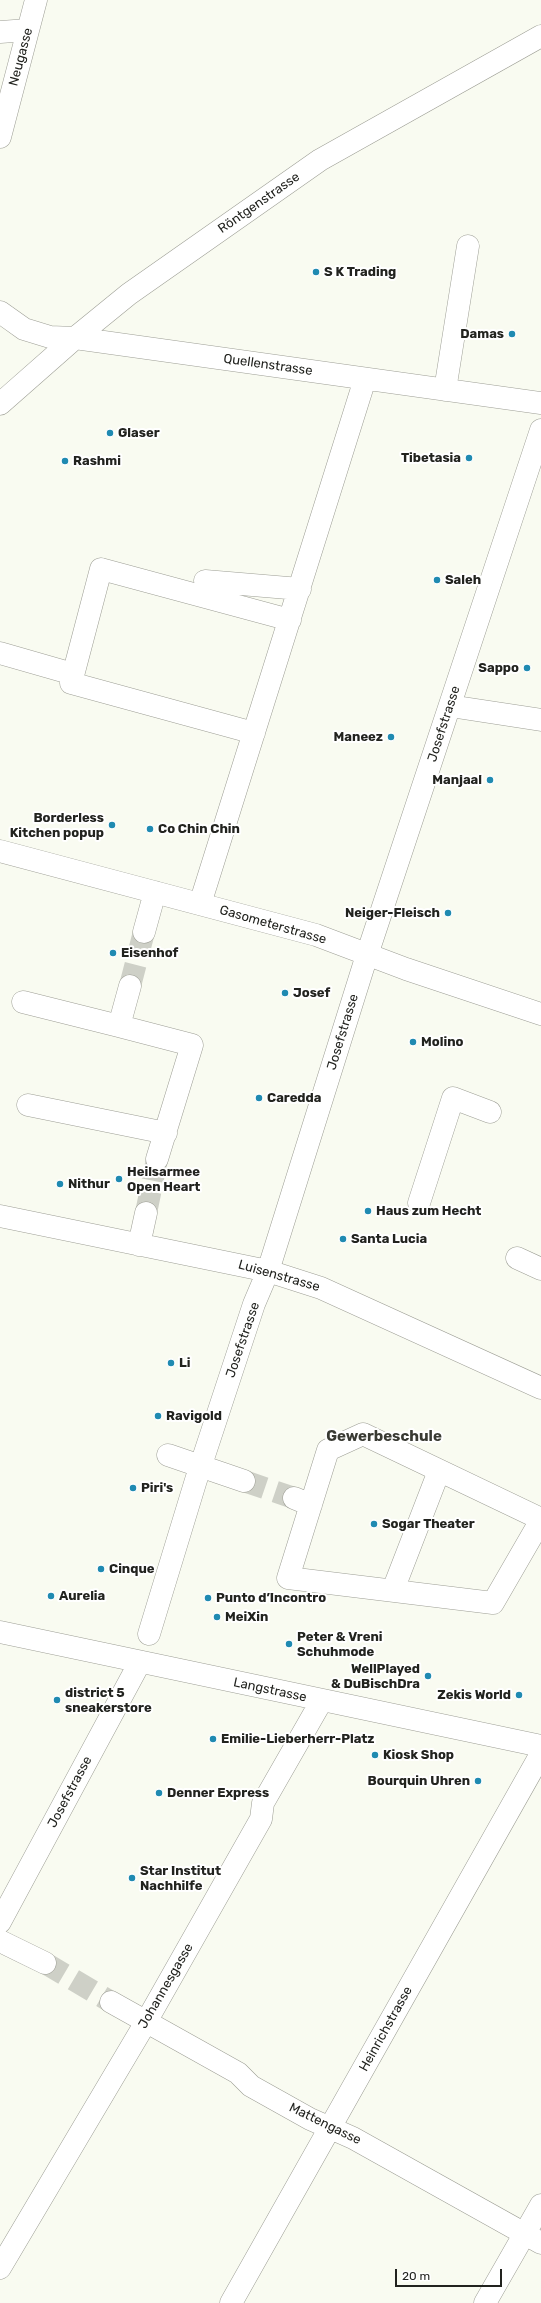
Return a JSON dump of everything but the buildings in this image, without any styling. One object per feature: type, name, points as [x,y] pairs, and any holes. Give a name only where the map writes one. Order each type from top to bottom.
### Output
[{"type":"street","name":"Neugasse","points":[[0,137],[36,0]]},
{"type":"street","points":[[0,32],[28,30]]},
{"type":"street","name":"Röntgenstrasse","points":[[0,404],[75,338],[129,294],[320,160],[541,36]]},
{"type":"street","points":[[445,390],[468,246]]},
{"type":"street","name":"Quellenstrasse","points":[[0,312],[24,329],[50,337],[75,338],[541,403]]},
{"type":"street","points":[[200,904],[365,379]]},
{"type":"street","name":"Josefstrasse","points":[[149,1634],[254,1304],[268,1271],[367,955],[541,430]]},
{"type":"street","points":[[254,733],[71,683],[101,569],[290,620]]},
{"type":"street","points":[[206,581],[300,589]]},
{"type":"street","points":[[0,653],[73,674]]},
{"type":"street","points":[[450,706],[541,720]]},
{"type":"street","name":"Gasometerstrasse","points":[[0,851],[316,935],[367,955],[541,1014]]},
{"type":"street","points":[[144,932],[155,892]]},
{"type":"street","points":[[119,1026],[130,986]]},
{"type":"street","points":[[23,1002],[192,1045],[157,1159]]},
{"type":"street","points":[[419,1203],[453,1098],[490,1112]]},
{"type":"street","points":[[28,1105],[166,1133]]},
{"type":"street","points":[[139,1245],[146,1213]]},
{"type":"street","name":"Luisenstrasse","points":[[0,1216],[268,1271],[320,1288],[541,1388]]},
{"type":"street","points":[[517,1258],[541,1269]]},
{"type":"street","points":[[363,1434],[439,1471],[541,1519],[493,1603],[288,1578],[303,1501],[328,1450],[363,1434]]},
{"type":"street","points":[[168,1455],[199,1473],[244,1481]]},
{"type":"street","points":[[393,1590],[439,1471]]},
{"type":"street","name":"Langstrasse","points":[[0,1632],[541,1746]]},
{"type":"street","name":"Josefstrasse","points":[[0,1922],[140,1662]]},
{"type":"street","name":"Johannesgasse","points":[[0,2268],[146,2022],[261,1819],[263,1803],[322,1700]]},
{"type":"street","name":"Heinrichstrasse","points":[[231,2303],[541,1754]]},
{"type":"street","points":[[0,1941],[45,1963]]},
{"type":"street","name":"Mattengasse","points":[[111,2002],[238,2073],[251,2086],[330,2128],[353,2138],[533,2239]]},
{"type":"street","points":[[485,2303],[533,2239],[541,2205]]},
{"type":"tunnel","points":[[130,986],[144,932]]},
{"type":"tunnel","points":[[146,1213],[157,1159]]},
{"type":"tunnel","points":[[244,1481],[294,1498]]},
{"type":"tunnel","points":[[45,1963],[111,2002]]},
{"type":"place","name":"S K Trading","points":[[316,272]]},
{"type":"place","name":"Damas","points":[[512,334]]},
{"type":"place","name":"Glaser","points":[[110,433]]},
{"type":"place","name":"Tibetasia","points":[[469,458]]},
{"type":"place","name":"Rashmi","points":[[65,461]]},
{"type":"place","name":"Saleh","points":[[437,580]]},
{"type":"place","name":"Sappo","points":[[527,668]]},
{"type":"place","name":"Maneez","points":[[391,737]]},
{"type":"place","name":"Manjaal","points":[[490,780]]},
{"type":"place","name":"Borderless Kitchen popup","points":[[112,825]]},
{"type":"place","name":"Co Chin Chin","points":[[150,829]]},
{"type":"place","name":"Neiger-Fleisch","points":[[448,913]]},
{"type":"place","name":"Eisenhof","points":[[113,953]]},
{"type":"place","name":"Josef","points":[[285,993]]},
{"type":"place","name":"Molino","points":[[413,1042]]},
{"type":"place","name":"Caredda","points":[[259,1098]]},
{"type":"place","name":"Heilsarmee Open Heart","points":[[119,1179]]},
{"type":"place","name":"Nithur","points":[[60,1184]]},
{"type":"place","name":"Haus zum Hecht","points":[[368,1211]]},
{"type":"place","name":"Santa Lucia","points":[[343,1239]]},
{"type":"place","name":"Li","points":[[171,1363]]},
{"type":"place","name":"Ravigold","points":[[158,1416]]},
{"type":"place","name":"Piri's","points":[[133,1488]]},
{"type":"place","name":"Sogar Theater","points":[[374,1524]]},
{"type":"place","name":"Cinque","points":[[101,1569]]},
{"type":"place","name":"Aurelia","points":[[51,1596]]},
{"type":"place","name":"Punto d’Incontro","points":[[208,1598]]},
{"type":"place","name":"MeiXin","points":[[217,1617]]},
{"type":"place","name":"Peter & Vreni Schuhmode","points":[[289,1644]]},
{"type":"place","name":"WellPlayed & DuBischDra","points":[[428,1676]]},
{"type":"place","name":"Zekis World","points":[[519,1695]]},
{"type":"place","name":"district 5 sneakerstore","points":[[57,1700]]},
{"type":"place","name":"Emilie-Lieberherr-Platz","points":[[213,1739]]},
{"type":"place","name":"Kiosk Shop","points":[[375,1755]]},
{"type":"place","name":"Bourquin Uhren","points":[[478,1781]]},
{"type":"place","name":"Denner Express","points":[[159,1793]]},
{"type":"place","name":"Star Institut Nachhilfe","points":[[132,1878]]},
{"type":"district","name":"Gewerbeschule","points":[[384,1437]]}]
